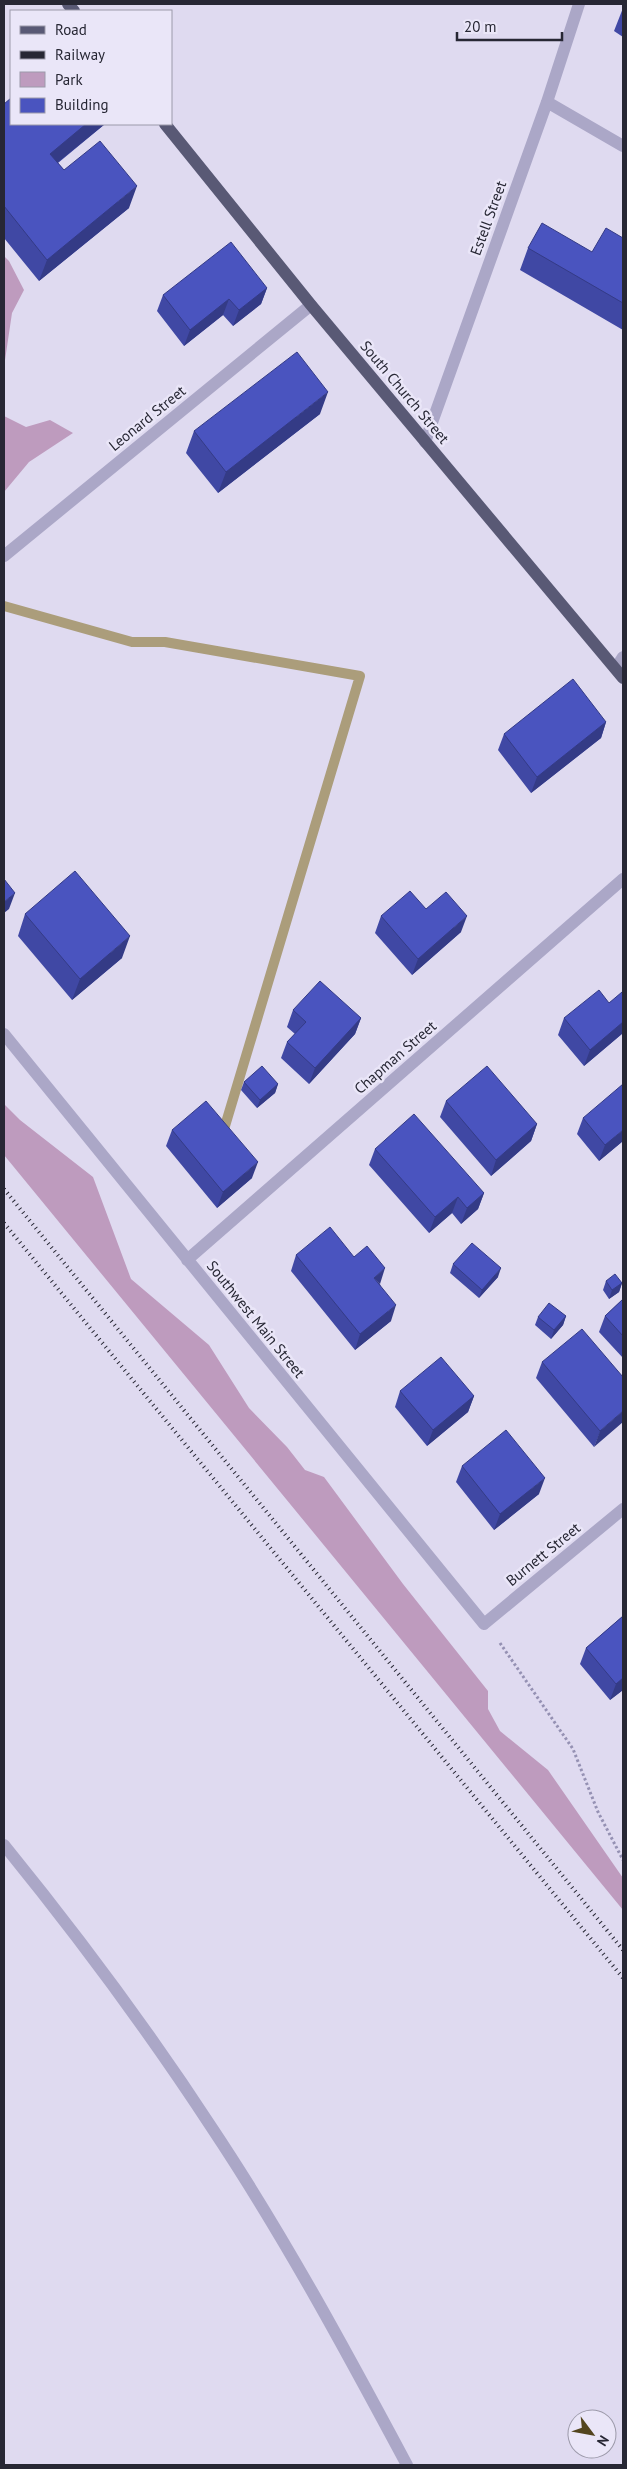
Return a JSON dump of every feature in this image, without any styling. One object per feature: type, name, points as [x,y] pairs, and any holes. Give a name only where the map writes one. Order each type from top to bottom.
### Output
[{"type":"main road","name":"South Church Street","points":[[166,125],[311,305],[619,673]]},
{"type":"street","name":"Estell Street","points":[[425,442],[547,102],[579,4]]},
{"type":"street","points":[[547,102],[623,146]]},
{"type":"street","name":"Leonard Street","points":[[4,556],[311,305]]},
{"type":"street","points":[[619,673],[623,656]]},
{"type":"street","name":"Chapman Street","points":[[187,1260],[623,879]]},
{"type":"street","name":"Southwest Main Street","points":[[4,1034],[484,1624]]},
{"type":"street","name":"Burnett Street","points":[[484,1624],[623,1509]]},
{"type":"street","points":[[4,1845],[123,1998],[213,2130],[292,2258],[408,2465]]},
{"type":"path","points":[[484,1624],[511,1655],[573,1749],[598,1812],[623,1860]]},
{"type":"green space","points":[[4,256],[9,261],[24,290],[12,313],[4,367]]},
{"type":"green space","points":[[4,416],[26,427],[50,420],[73,433],[29,462],[4,492]]},
{"type":"green space","points":[[4,1104],[20,1120],[93,1177],[131,1279],[209,1345],[249,1408],[287,1447],[305,1470],[324,1477],[403,1584],[488,1691],[488,1709],[500,1731],[548,1770],[623,1878],[623,1910],[4,1155]]},
{"type":"building","points":[[10,99],[10,125],[85,125],[50,154],[64,170],[100,141],[137,186],[47,260],[4,206],[4,104]]},
{"type":"building","points":[[542,223],[592,252],[606,228],[623,238],[623,303],[528,248]]},
{"type":"building","points":[[231,242],[267,288],[239,310],[229,299],[190,330],[163,295]]},
{"type":"building","points":[[297,352],[328,392],[226,472],[194,431]]},
{"type":"building","points":[[573,679],[606,722],[537,777],[504,734]]},
{"type":"building","points":[[75,871],[130,936],[80,979],[25,914]]},
{"type":"building","points":[[4,879],[15,893],[4,902]]},
{"type":"building","points":[[410,891],[426,909],[446,892],[467,916],[418,959],[381,916]]},
{"type":"building","points":[[320,981],[361,1018],[315,1068],[287,1042],[306,1022],[293,1010]]},
{"type":"building","points":[[599,990],[609,1003],[623,993],[623,1022],[590,1050],[564,1018]]},
{"type":"building","points":[[262,1066],[278,1084],[260,1100],[244,1082]]},
{"type":"building","points":[[487,1066],[537,1124],[496,1160],[446,1101]]},
{"type":"building","points":[[623,1084],[623,1130],[605,1145],[583,1118]]},
{"type":"building","points":[[206,1101],[258,1162],[223,1192],[172,1130]]},
{"type":"building","points":[[414,1114],[484,1193],[467,1208],[458,1197],[435,1217],[375,1149]]},
{"type":"building","points":[[330,1227],[354,1257],[367,1246],[385,1268],[374,1278],[396,1305],[360,1334],[296,1255]]},
{"type":"building","points":[[472,1243],[501,1268],[482,1290],[453,1264]]},
{"type":"building","points":[[615,1274],[622,1283],[612,1290],[606,1281]]},
{"type":"building","points":[[623,1299],[623,1336],[605,1316]]},
{"type":"building","points":[[549,1303],[566,1316],[554,1330],[538,1317]]},
{"type":"building","points":[[582,1329],[623,1377],[623,1411],[600,1431],[542,1362]]},
{"type":"building","points":[[441,1357],[474,1396],[433,1430],[400,1391]]},
{"type":"building","points":[[506,1430],[545,1478],[500,1514],[462,1466]]},
{"type":"building","points":[[623,1616],[623,1678],[616,1684],[586,1648]]},
{"type":"waterway","points":[[4,606],[132,642],[165,642],[360,676],[222,1136]]},
{"type":"railway","points":[[4,1189],[623,1950]]},
{"type":"railway","points":[[4,1223],[623,1978]]}]
